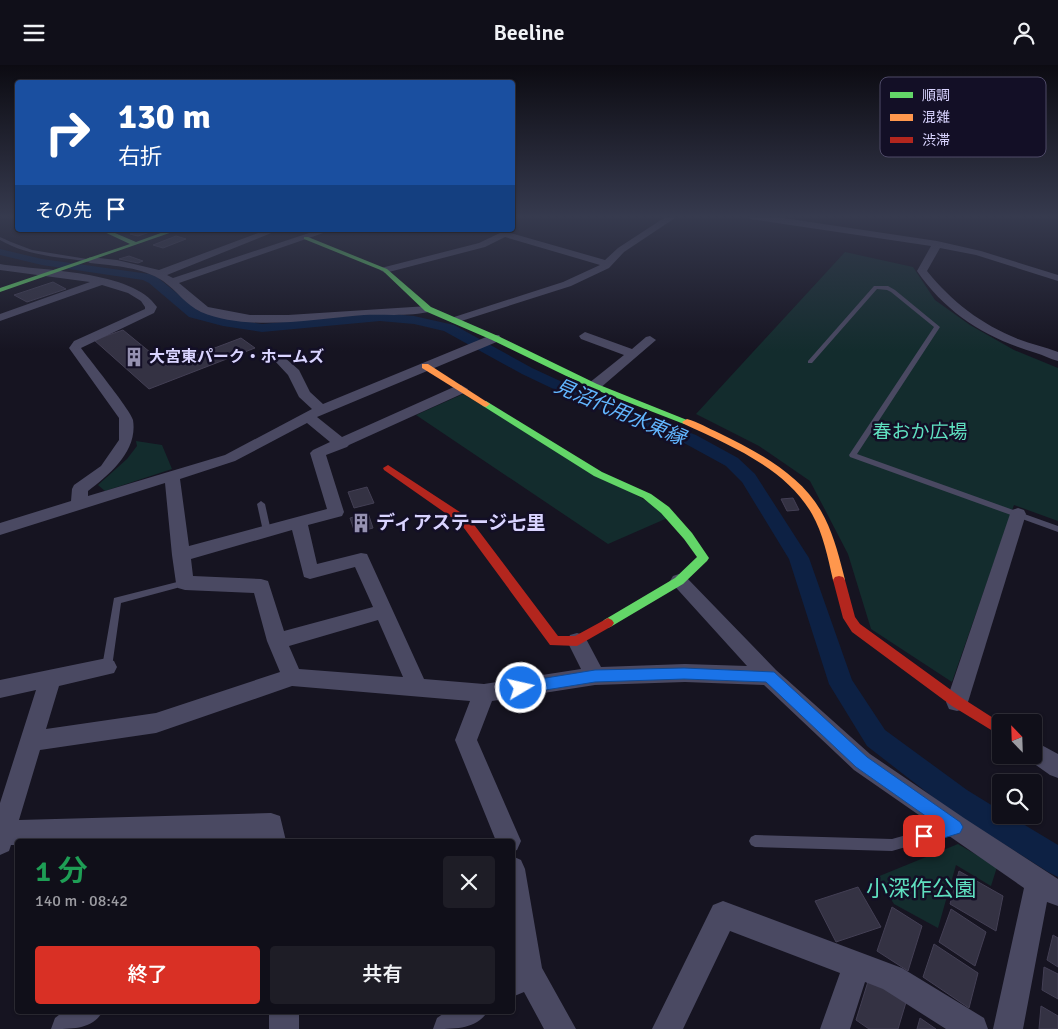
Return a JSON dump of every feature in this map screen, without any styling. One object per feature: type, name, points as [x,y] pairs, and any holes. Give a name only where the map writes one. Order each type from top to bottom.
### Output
[{"type":"street","points":[[0,290],[87,261],[138,267],[159,274],[172,282],[184,297],[210,312],[250,319],[279,320],[366,312],[428,309]]},
{"type":"street","points":[[159,274],[193,261]]},
{"type":"street","points":[[172,282],[236,261]]},
{"type":"street","points":[[363,261],[385,270],[428,309],[594,385],[678,417],[742,447],[793,484],[816,511],[834,560],[849,618],[856,629],[957,702],[992,724]]},
{"type":"street","points":[[385,270],[420,261]]},
{"type":"street","points":[[598,261],[608,264]]},
{"type":"street","points":[[455,320],[567,283],[608,264],[611,261]]},
{"type":"street","points":[[927,261],[922,271],[937,293],[950,306],[976,325],[1016,343],[1045,350],[1058,357]]},
{"type":"street","points":[[1004,261],[1058,278]]},
{"type":"street","points":[[0,267],[51,273],[125,287],[144,298],[151,307],[150,311],[78,344],[75,348],[126,418],[126,440],[106,469],[80,489],[80,504]]},
{"type":"street","points":[[0,318],[100,282]]},
{"type":"street","points":[[586,336],[634,354]]},
{"type":"street","points":[[0,529],[230,458],[314,413],[491,339]]},
{"type":"street","points":[[594,385],[650,340]]},
{"type":"street","points":[[280,360],[294,373],[314,413],[342,444]]},
{"type":"street","points":[[388,468],[466,521],[554,641],[577,641],[679,581],[703,558],[688,536],[665,510],[647,496],[598,474],[425,366]]},
{"type":"street","points":[[181,555],[336,512],[318,453],[342,444],[461,389]]},
{"type":"street","points":[[172,476],[185,583],[261,586],[277,641],[292,677]]},
{"type":"street","points":[[957,702],[1018,514]]},
{"type":"street","points":[[299,523],[310,572],[360,559],[418,688]]},
{"type":"street","points":[[679,581],[769,676],[862,762],[955,827],[1048,887],[1008,1029]]},
{"type":"street","points":[[277,641],[385,611]]},
{"type":"street","points":[[577,641],[595,676]]},
{"type":"street","points":[[0,689],[107,667]]},
{"type":"street","points":[[31,741],[156,723],[292,677],[484,693],[595,676],[684,673],[769,676]]},
{"type":"street","points":[[50,680],[2,837],[271,825],[274,839]]},
{"type":"street","points":[[484,693],[466,740],[507,839]]},
{"type":"street","points":[[1042,756],[1058,767]]},
{"type":"street","points":[[515,910],[520,977],[561,1029]]},
{"type":"street","points":[[667,1029],[724,915],[892,978],[973,1029]]},
{"type":"street","points":[[835,1029],[857,965]]},
{"type":"street","points":[[66,1029],[84,1014]]},
{"type":"street","points":[[284,1014],[284,1029]]},
{"type":"street","points":[[448,1029],[468,1014]]},
{"type":"lane","points":[[810,362],[876,287],[888,288],[893,291],[937,327],[852,455],[1058,529]]},
{"type":"lane","points":[[261,504],[267,531]]},
{"type":"lane","points":[[107,667],[117,601],[185,583]]},
{"type":"lane","points":[[755,841],[892,845],[955,827]]},
{"type":"green space","name":"春おか広場","points":[[837,261],[886,261],[913,267],[935,300],[970,325],[1014,350],[1058,368],[1058,521],[1014,505],[952,682],[871,629],[848,554],[810,481],[759,446],[696,414]]},
{"type":"green space","points":[[463,394],[672,516],[608,544],[416,415]]},
{"type":"green space","points":[[136,441],[162,445],[172,469],[105,491],[98,485],[127,459],[137,446]]},
{"type":"green space","name":"小深作公園","points":[[958,844],[997,867],[991,886],[956,865],[938,928],[894,904],[877,877]]},
{"type":"building","points":[[53,282],[66,289],[27,302],[14,295]]},
{"type":"building","name":"大宮東パーク・ホームズ","points":[[123,330],[167,366],[241,338],[255,348],[149,389],[94,340]]},
{"type":"building","points":[[367,487],[374,503],[354,508],[348,492]]},
{"type":"building","points":[[793,498],[799,510],[787,511],[781,499]]},
{"type":"building","name":"ディアステージ七里","points":[[368,513],[373,528],[355,533],[350,518]]},
{"type":"building","points":[[959,871],[1003,896],[996,931],[950,904]]},
{"type":"building","points":[[858,887],[881,927],[836,942],[815,901]]},
{"type":"building","points":[[892,907],[922,926],[908,971],[877,951]]},
{"type":"building","points":[[951,909],[986,932],[975,966],[939,942]]},
{"type":"building","points":[[1053,935],[1058,938],[1058,967],[1047,960]]},
{"type":"building","points":[[934,944],[978,973],[969,1008],[923,977]]},
{"type":"building","points":[[1044,967],[1058,974],[1058,999],[1042,990]]},
{"type":"building","points":[[870,975],[907,999],[898,1029],[869,1029],[856,1020]]},
{"type":"building","points":[[1041,1006],[1058,1016],[1058,1029],[1039,1029]]},
{"type":"building","points":[[920,1018],[936,1029],[917,1029]]},
{"type":"waterway","name":"見沼代用水東縁","points":[[38,261],[145,277],[153,280],[194,314],[223,322],[262,328],[380,317],[414,320],[449,328],[527,371],[591,401],[690,439],[732,462],[749,478],[799,558],[841,684],[876,738],[957,799],[1058,862]]},
{"type":"traffic: fast","points":[[0,290],[86,261]]},
{"type":"traffic: fast","points":[[363,261],[385,270],[428,309],[495,338],[594,386],[687,422]]},
{"type":"traffic: fast","points":[[486,404],[598,474],[647,496],[665,510],[688,536],[703,558],[679,581],[608,623]]},
{"type":"traffic: slow","points":[[425,366],[486,404]]},
{"type":"traffic: slow","points":[[687,422],[722,438],[758,458],[791,482],[805,496],[816,511],[823,526],[839,580]]},
{"type":"traffic: jam","points":[[388,468],[465,521],[555,641],[577,641],[608,623]]},
{"type":"traffic: jam","points":[[839,580],[849,618],[856,628],[957,702],[992,724]]},
{"type":"place","name":"大宮東パーク・ホームズ","points":[[134,357]]},
{"type":"place","name":"ディアステージ七里","points":[[361,523]]},
{"type":"route","points":[[521,688],[595,676],[684,673],[769,676],[862,762],[955,827],[924,836]]}]
